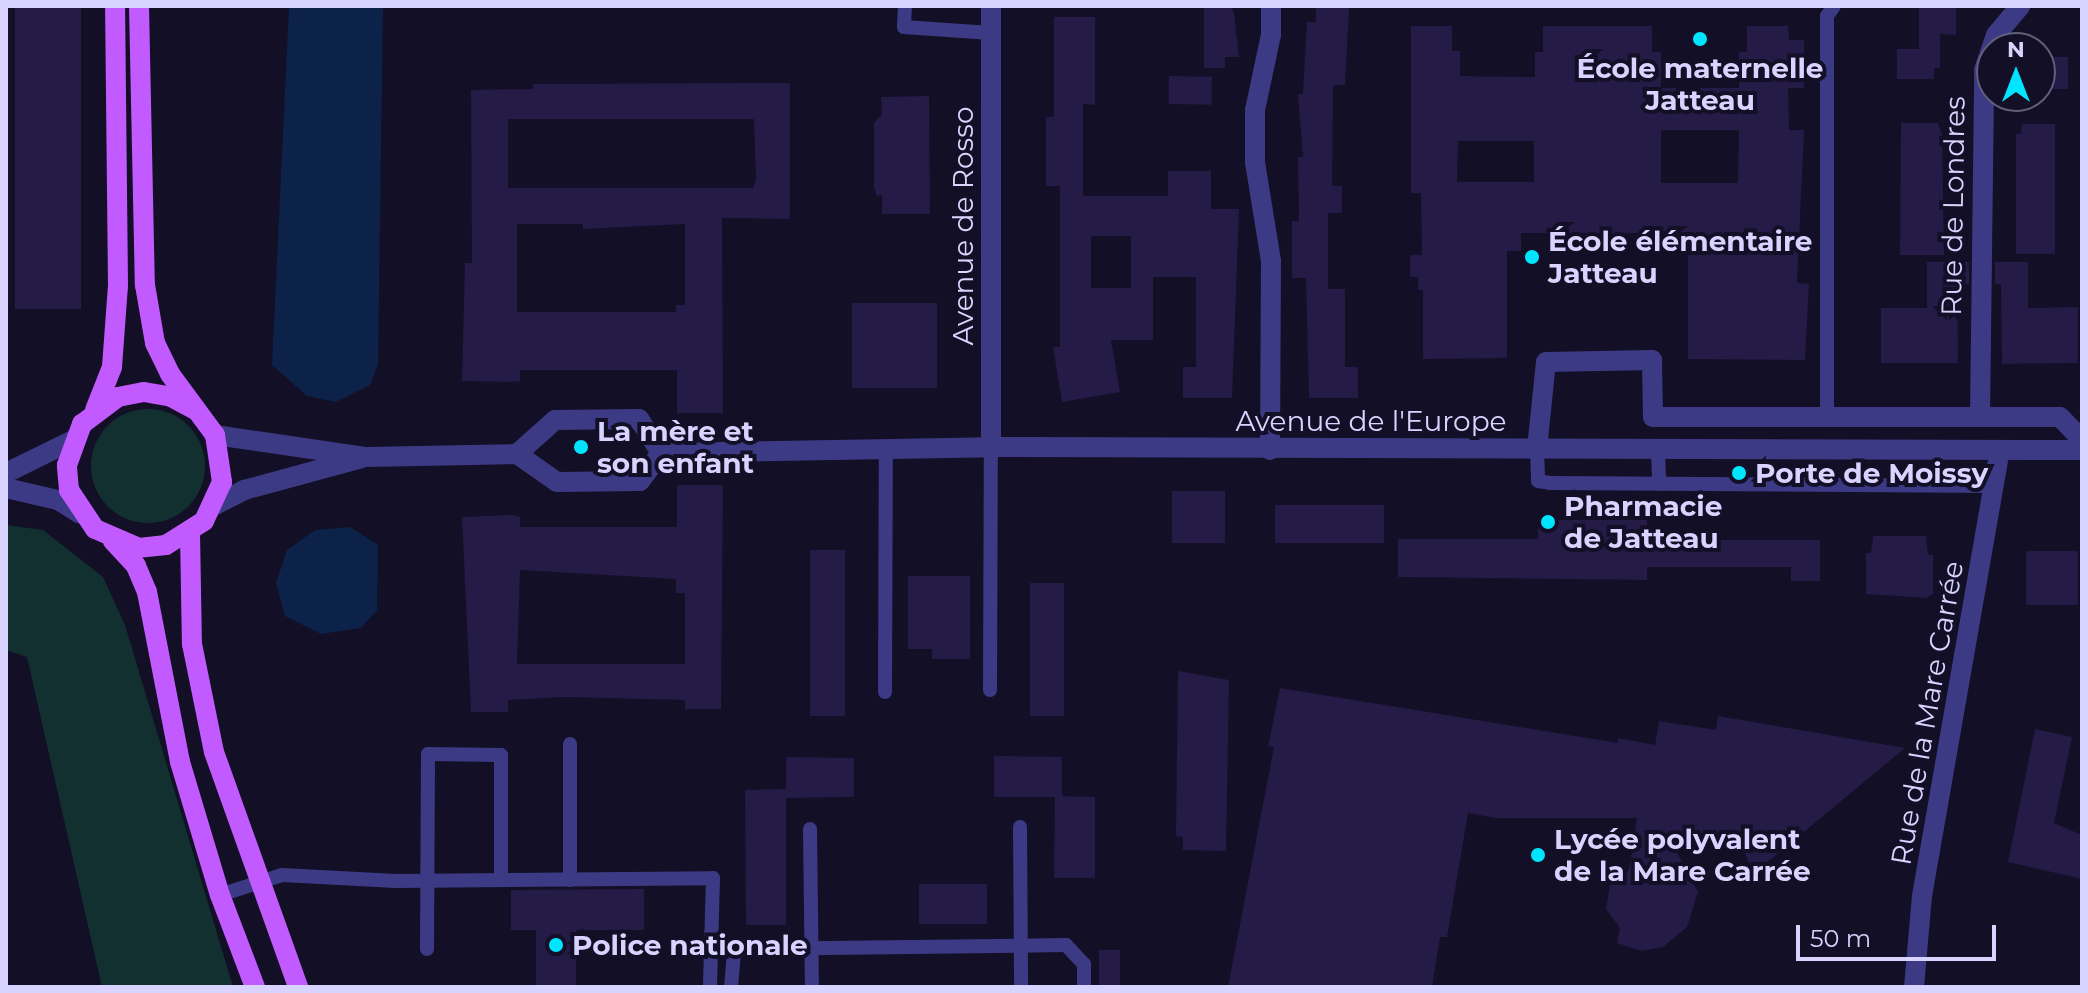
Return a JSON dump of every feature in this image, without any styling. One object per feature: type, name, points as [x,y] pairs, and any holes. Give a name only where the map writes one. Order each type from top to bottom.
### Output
[{"type":"main road","points":[[115,6],[118,286],[112,367],[95,410],[73,440],[67,465],[79,513],[113,541],[136,566],[147,592],[180,762],[220,895],[255,987]]},
{"type":"main road","points":[[113,541],[139,548],[166,545],[190,533],[215,505],[222,482],[215,435],[195,410],[155,343],[145,285],[139,6]]},
{"type":"main road","points":[[95,410],[118,397],[144,392],[171,397],[195,410]]},
{"type":"main road","points":[[190,533],[188,584],[195,659],[214,752],[298,987]]},
{"type":"street","name":"Avenue de Rosso","points":[[991,6],[991,447]]},
{"type":"street","points":[[1270,450],[1271,261],[1255,162],[1255,110],[1271,35],[1271,6]]},
{"type":"street","name":"Rue de Londres","points":[[1980,417],[1982,84],[1996,35],[2020,6]]},
{"type":"street","points":[[1537,449],[1546,362],[1652,360],[1653,417],[2060,417],[2082,440]]},
{"type":"street","points":[[215,435],[366,457],[517,454],[557,482],[640,481],[661,453],[639,419],[625,419],[555,420],[517,454]]},
{"type":"street","points":[[6,473],[73,440]]},
{"type":"street","name":"Avenue de l'Europe","points":[[661,453],[991,447],[2082,450]]},
{"type":"street","name":"Rue de la Mare Carrée","points":[[1914,987],[1922,896],[2000,451]]},
{"type":"street","points":[[215,505],[244,490],[366,457]]},
{"type":"street","points":[[6,488],[58,500],[79,513]]},
{"type":"lane","points":[[905,6],[904,27],[991,33]]},
{"type":"lane","points":[[1827,417],[1827,16],[1834,6]]},
{"type":"lane","points":[[990,690],[991,447]]},
{"type":"lane","points":[[1537,449],[1538,481],[1995,486]]},
{"type":"lane","points":[[885,692],[886,450]]},
{"type":"lane","points":[[1658,450],[1659,484]]},
{"type":"lane","points":[[570,744],[570,880]]},
{"type":"lane","points":[[427,949],[428,754],[501,755],[501,880]]},
{"type":"lane","points":[[1020,827],[1021,987]]},
{"type":"lane","points":[[810,829],[812,987]]},
{"type":"lane","points":[[220,895],[282,875],[427,881],[713,878],[710,987]]},
{"type":"lane","points":[[731,987],[734,953],[812,948],[1066,945],[1084,964],[1084,987]]},
{"type":"green space","points":[[148,409],[180,418],[196,434],[205,466],[196,498],[180,514],[148,523],[116,514],[100,498],[91,466],[100,434],[116,418]]},
{"type":"green space","points":[[6,525],[43,530],[103,577],[125,625],[233,987],[102,987],[27,657],[6,650]]},
{"type":"water","points":[[289,6],[383,6],[378,364],[370,385],[336,402],[307,396],[272,365]]},
{"type":"water","points":[[350,527],[378,545],[377,610],[361,628],[321,634],[285,616],[276,583],[287,550],[315,530]]},
{"type":"building","points":[[15,6],[81,6],[81,309],[15,309]]},
{"type":"building","points":[[1204,6],[1231,6],[1234,13],[1239,57],[1225,57],[1225,68],[1204,68]]},
{"type":"building","points":[[1919,6],[1956,6],[1956,35],[1940,34],[1940,68],[1934,68],[1934,79],[1897,79],[1897,49],[1919,49]]},
{"type":"building","points":[[1316,7],[1349,7],[1345,85],[1333,85],[1332,186],[1342,186],[1342,213],[1328,213],[1328,289],[1345,289],[1345,367],[1358,367],[1358,398],[1309,398],[1306,278],[1292,278],[1292,221],[1299,221],[1298,157],[1303,157],[1298,94],[1303,94],[1307,22],[1316,22]]},
{"type":"building","points":[[1054,17],[1095,17],[1095,105],[1083,104],[1083,196],[1168,196],[1168,171],[1211,171],[1211,209],[1239,209],[1232,398],[1183,398],[1183,367],[1196,367],[1196,277],[1153,277],[1153,340],[1111,340],[1120,392],[1062,402],[1053,347],[1060,347],[1060,186],[1046,186],[1046,117],[1054,117]],"holes":[[[1091,236],[1131,236],[1131,288],[1091,288]]]},
{"type":"building","points":[[1411,26],[1452,26],[1452,51],[1460,51],[1460,76],[1535,77],[1535,52],[1543,52],[1543,26],[1652,26],[1652,52],[1661,52],[1661,88],[1739,88],[1739,52],[1747,52],[1747,26],[1788,26],[1789,40],[1804,40],[1804,88],[1788,88],[1789,130],[1804,130],[1797,283],[1809,284],[1805,360],[1688,359],[1688,251],[1674,251],[1674,233],[1521,233],[1521,251],[1507,251],[1507,358],[1423,359],[1423,290],[1418,290],[1418,277],[1410,277],[1410,255],[1422,255],[1421,193],[1411,193]],"holes":[[[1661,130],[1739,130],[1738,183],[1661,183]],[[1458,141],[1534,141],[1534,182],[1457,182]]]},
{"type":"building","points":[[2056,57],[2068,57],[2068,89],[2056,89]]},
{"type":"building","points":[[1169,76],[1212,77],[1212,105],[1169,104]]},
{"type":"building","points":[[790,83],[790,219],[722,218],[723,413],[677,413],[677,370],[520,370],[520,381],[462,381],[465,263],[472,263],[471,90],[533,89],[533,84]],"holes":[[[508,119],[754,119],[756,180],[753,188],[508,188]],[[517,224],[583,224],[583,229],[685,224],[685,305],[676,305],[676,312],[517,312]]]},
{"type":"building","points":[[929,96],[930,214],[882,214],[882,195],[877,196],[874,187],[874,123],[882,114],[881,97]]},
{"type":"building","points":[[1901,123],[1938,123],[1942,134],[1944,255],[1900,255]]},
{"type":"building","points":[[2022,124],[2055,124],[2055,254],[2016,254],[2016,134],[2021,134]]},
{"type":"building","points":[[1927,262],[1969,262],[1969,284],[1957,284],[1958,363],[1881,363],[1881,308],[1927,308]]},
{"type":"building","points":[[1995,262],[2028,262],[2028,308],[2078,307],[2078,363],[2002,364],[2001,284],[1995,284]]},
{"type":"building","points":[[852,303],[937,303],[937,388],[852,388]]},
{"type":"building","points":[[677,485],[723,485],[721,709],[685,709],[685,700],[566,697],[508,700],[508,712],[471,712],[462,517],[512,515],[520,517],[520,527],[677,527]],"holes":[[[520,570],[676,579],[676,593],[685,593],[685,664],[517,664]]]},
{"type":"building","points":[[1172,491],[1225,491],[1225,543],[1172,543]]},
{"type":"building","points":[[1275,505],[1384,505],[1384,543],[1275,543]]},
{"type":"building","points":[[1538,520],[1647,520],[1647,540],[1820,540],[1820,581],[1791,581],[1791,567],[1647,567],[1647,580],[1398,577],[1398,539],[1538,539]]},
{"type":"building","points":[[1873,536],[1926,536],[1928,555],[1933,555],[1933,594],[1926,598],[1866,594],[1866,553],[1871,553]]},
{"type":"building","points":[[810,550],[845,550],[845,716],[810,716]]},
{"type":"building","points":[[2026,551],[2078,551],[2078,605],[2026,605]]},
{"type":"building","points":[[908,576],[970,576],[970,659],[932,659],[932,649],[908,649]]},
{"type":"building","points":[[1030,583],[1064,583],[1064,716],[1030,716]]},
{"type":"building","points":[[1178,671],[1229,680],[1226,851],[1183,850],[1183,837],[1176,836]]},
{"type":"building","points":[[1280,688],[1618,743],[1618,738],[1655,745],[1659,721],[1716,730],[1718,716],[1905,748],[1753,874],[1737,832],[1675,849],[1698,892],[1687,927],[1663,947],[1642,951],[1617,943],[1620,928],[1606,909],[1610,883],[1629,870],[1637,818],[1496,818],[1468,813],[1447,937],[1440,937],[1432,987],[1228,987],[1274,747],[1268,746]]},
{"type":"building","points":[[2035,729],[2072,737],[2054,823],[2082,835],[2082,879],[2008,862]]},
{"type":"building","points":[[994,756],[1062,757],[1062,796],[1095,797],[1095,878],[1054,878],[1055,797],[994,797]]},
{"type":"building","points":[[786,757],[854,758],[854,797],[786,798],[786,925],[746,925],[745,790],[786,789]]},
{"type":"building","points":[[919,884],[987,884],[987,924],[919,924]]},
{"type":"building","name":"Police nationale","points":[[644,889],[644,930],[576,930],[576,987],[536,987],[536,930],[511,930],[511,890]]},
{"type":"building","points":[[1099,950],[1120,950],[1120,987],[1099,987]]},
{"type":"place","name":"École maternelle Jatteau","points":[[1700,39]]},
{"type":"place","name":"École élémentaire Jatteau","points":[[1532,257]]},
{"type":"place","name":"La mère et son enfant","points":[[581,447]]},
{"type":"place","name":"Porte de Moissy","points":[[1739,473]]},
{"type":"place","name":"Pharmacie de Jatteau","points":[[1548,522]]},
{"type":"place","name":"Lycée polyvalent de la Mare Carrée","points":[[1538,855]]},
{"type":"place","name":"Police nationale","points":[[556,945]]}]
